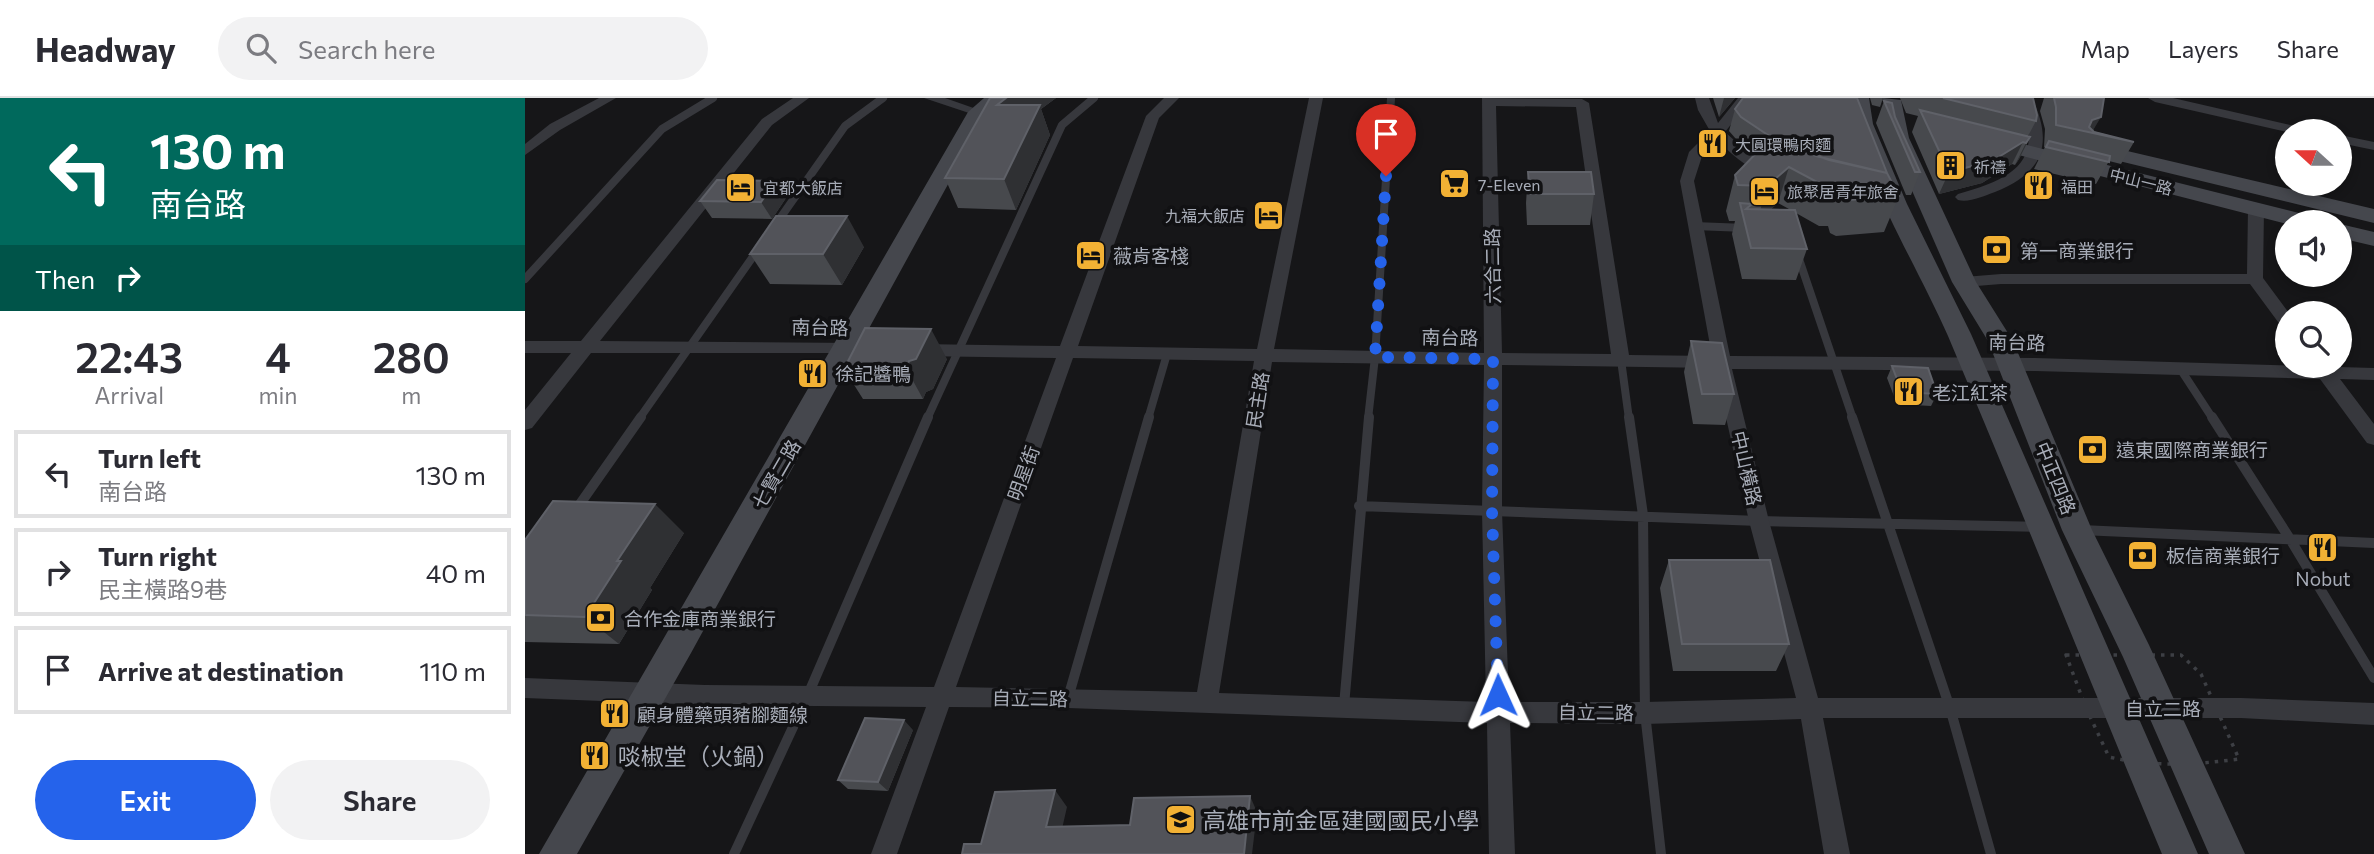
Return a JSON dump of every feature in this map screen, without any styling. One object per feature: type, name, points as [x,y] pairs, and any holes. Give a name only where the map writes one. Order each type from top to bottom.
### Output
[{"type":"street","points":[[525,151],[555,127],[609,98]]},
{"type":"street","points":[[525,423],[767,122],[802,98]]},
{"type":"street","points":[[931,98],[987,105]]},
{"type":"street","name":"明星街","points":[[884,854],[1153,116],[1171,98]]},
{"type":"street","name":"民主路","points":[[1206,703],[1264,355],[1316,98]]},
{"type":"street","points":[[1702,98],[1703,106],[1717,131],[1737,150],[1791,180]]},
{"type":"street","name":"中山橫路","points":[[1745,98],[1696,152],[1687,181],[1722,362],[1759,521],[1810,708],[1837,854]]},
{"type":"street","points":[[1963,197],[1996,188],[2017,176],[2037,145],[2037,121],[2025,98]]},
{"type":"street","points":[[2155,98],[2275,126]]},
{"type":"street","points":[[1490,100],[1582,103],[1621,360]]},
{"type":"street","name":"六合二路","points":[[1490,100],[1492,511],[1502,854]]},
{"type":"street","name":"七賢二路","points":[[557,854],[987,105]]},
{"type":"street","name":"中正四路","points":[[2181,854],[1971,362],[1896,204],[1863,124],[1884,106],[1964,282],[2000,341],[2077,530],[2138,655],[2227,854]]},
{"type":"street","name":"中山一路","points":[[1973,129],[2275,214]]},
{"type":"street","points":[[2352,141],[2374,145]]},
{"type":"street","name":"中山一路","points":[[2037,145],[2275,187]]},
{"type":"street","name":"中山一路","points":[[2317,196],[2374,216]]},
{"type":"street","points":[[2256,209],[2255,279],[2275,306]]},
{"type":"street","points":[[2352,234],[2374,240]]},
{"type":"street","points":[[1964,282],[2001,279],[2255,279]]},
{"type":"street","name":"南台路","points":[[525,347],[873,349]]},
{"type":"street","name":"南台路","points":[[898,350],[1832,364],[1971,362],[2182,370],[2275,369]]},
{"type":"street","name":"南台路","points":[[2352,372],[2374,374]]},
{"type":"street","points":[[2330,378],[2374,438]]},
{"type":"street","name":"自立二路","points":[[525,688],[807,697],[1068,698],[1498,713],[1645,713],[1810,708],[2241,708],[2374,714]]},
{"type":"lane","points":[[525,279],[662,128],[713,98]]},
{"type":"lane","points":[[572,515],[845,126],[883,98]]},
{"type":"lane","points":[[734,854],[807,697],[957,350],[1062,125],[1094,98]]},
{"type":"lane","points":[[1343,706],[1359,506],[1375,357],[1391,98]]},
{"type":"lane","points":[[1694,226],[1762,229]]},
{"type":"lane","points":[[1794,242],[1832,364],[1950,708],[1991,854]]},
{"type":"lane","points":[[1068,698],[1167,354]]},
{"type":"lane","points":[[1621,360],[1643,515],[1645,713],[1661,854]]},
{"type":"lane","points":[[2182,370],[2290,539],[2374,678]]},
{"type":"lane","points":[[1359,506],[1888,525],[2041,527]]},
{"type":"lane","points":[[2077,530],[2374,543]]},
{"type":"building","points":[[990,98],[1006,98],[997,105],[1040,105],[1004,179],[945,178]]},
{"type":"building","points":[[1743,98],[1857,98],[1887,173],[1816,156],[1777,141],[1741,117],[1735,109]]},
{"type":"building","points":[[1943,98],[2033,98],[2036,121]]},
{"type":"building","points":[[2054,98],[2104,98],[2101,117],[2092,120],[2089,127],[2094,132],[2134,142],[2056,125]]},
{"type":"building","points":[[1884,101],[1892,103],[1895,117],[1920,172],[1915,172]]},
{"type":"building","points":[[1920,110],[2030,137],[2026,143],[2023,142],[1992,161],[1949,172]]},
{"type":"building","points":[[1770,139],[1829,160],[1887,173],[1899,196],[1849,200],[1843,197],[1841,190],[1832,190],[1789,167],[1767,186],[1738,185],[1735,175]]},
{"type":"building","points":[[2049,141],[2110,156],[2109,162],[2046,147]]},
{"type":"building","points":[[1528,172],[1591,172],[1594,194],[1530,194]]},
{"type":"building","points":[[717,180],[776,181],[761,202],[700,201]]},
{"type":"building","points":[[1740,203],[1752,204],[1746,209],[1795,210],[1807,249],[1751,248]]},
{"type":"building","points":[[776,216],[847,216],[823,254],[750,254]]},
{"type":"building","points":[[865,328],[931,329],[916,359],[909,361],[906,368],[844,369]]},
{"type":"building","points":[[1691,341],[1722,343],[1734,394],[1702,394]]},
{"type":"building","points":[[1892,366],[1928,368],[1937,394],[1902,392]]},
{"type":"building","points":[[553,501],[655,504],[617,561],[621,561],[585,617],[525,615],[525,540]]},
{"type":"building","points":[[1669,560],[1770,560],[1789,644],[1682,644]]},
{"type":"building","points":[[865,718],[904,720],[878,782],[838,780]]},
{"type":"building","points":[[1055,790],[1046,827],[1130,825],[1134,798],[1250,796],[1244,854],[962,854],[964,844],[981,844],[995,792]]},
{"type":"place","name":"大圓環鴨肉麵","points":[[1712,144]]},
{"type":"place","name":"祈禱","points":[[1951,166]]},
{"type":"place","name":"7-Eleven","points":[[1455,184]]},
{"type":"place","name":"福田","points":[[2038,186]]},
{"type":"place","name":"宜都大飯店","points":[[740,187]]},
{"type":"place","name":"旅聚居青年旅舍","points":[[1764,191]]},
{"type":"place","name":"九福大飯店","points":[[1268,215]]},
{"type":"place","name":"第一商業銀行","points":[[1997,250]]},
{"type":"place","name":"薇肯客棧","points":[[1090,255]]},
{"type":"place","name":"徐記醬鴨","points":[[812,373]]},
{"type":"place","name":"老江紅茶","points":[[1909,392]]},
{"type":"place","name":"遠東國際商業銀行","points":[[2093,449]]},
{"type":"place","name":"Nobut","points":[[2323,547]]},
{"type":"place","name":"板信商業銀行","points":[[2143,555]]},
{"type":"place","name":"合作金庫商業銀行","points":[[601,618]]},
{"type":"place","name":"顧身體藥頭豬腳麵線","points":[[614,714]]},
{"type":"place","name":"啖椒堂（火鍋）","points":[[595,756]]},
{"type":"place","name":"高雄市前金區建國國民小學","points":[[1180,820]]},
{"type":"route","points":[[1386,176],[1375,357],[1493,359],[1492,511],[1498,695]]}]
